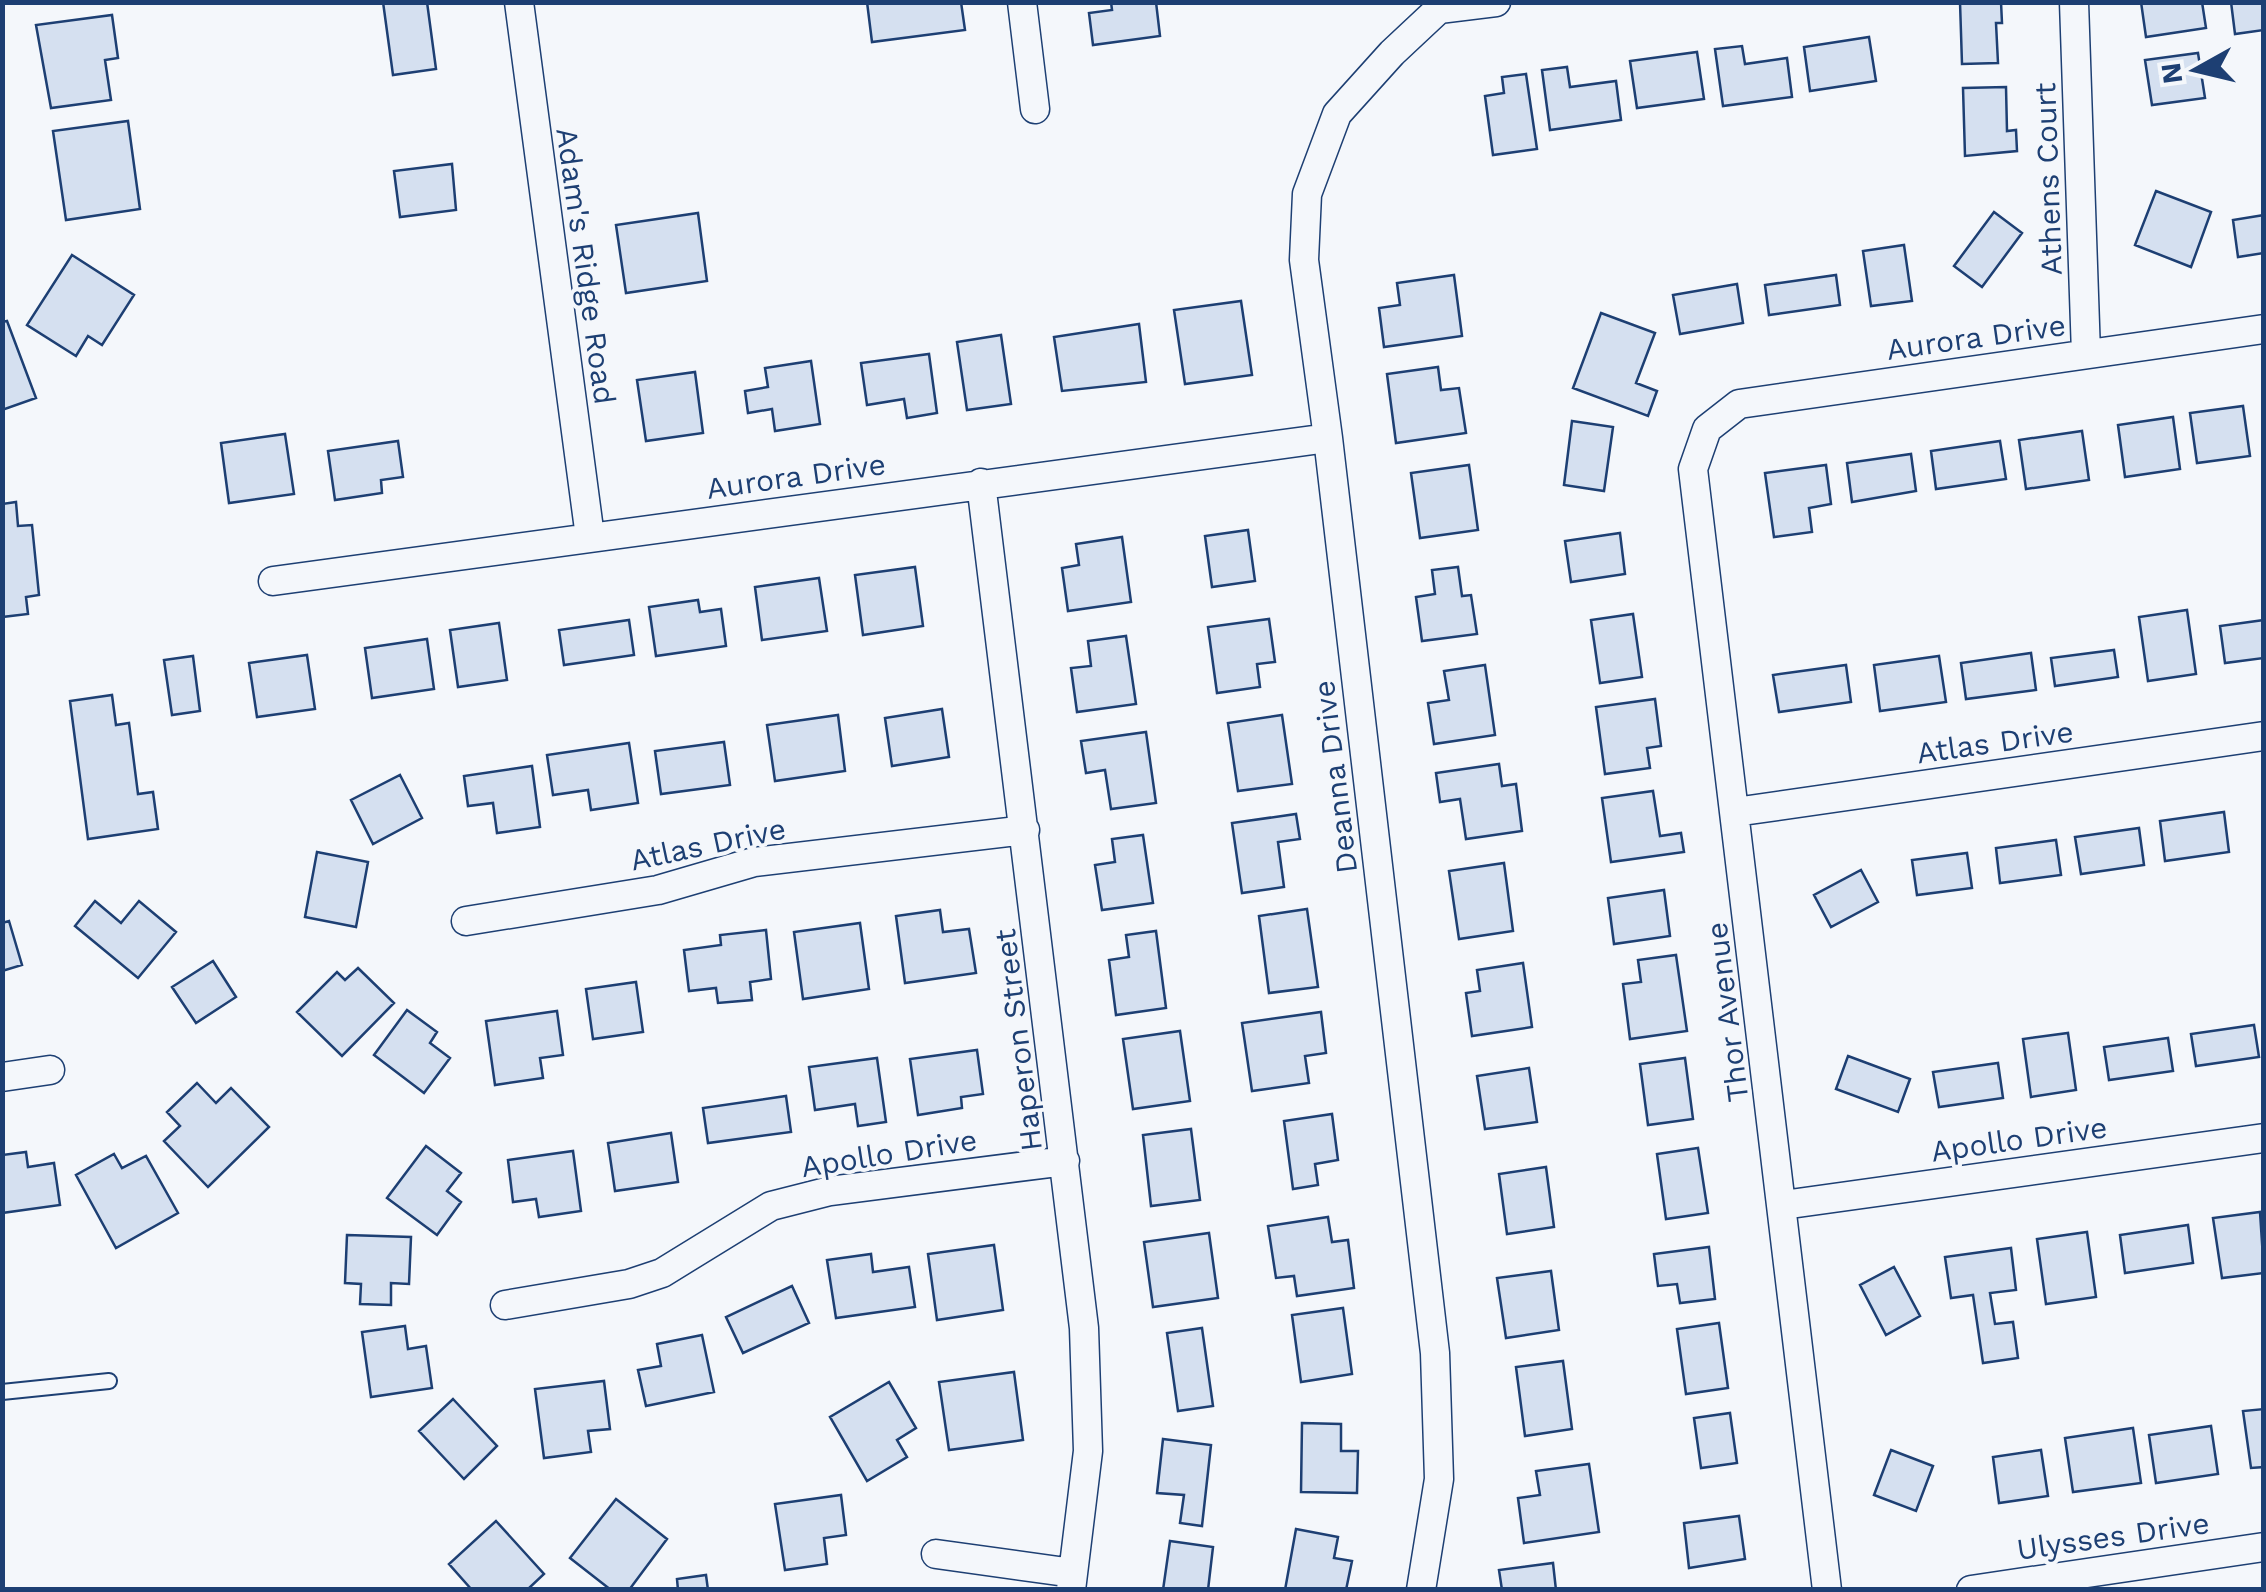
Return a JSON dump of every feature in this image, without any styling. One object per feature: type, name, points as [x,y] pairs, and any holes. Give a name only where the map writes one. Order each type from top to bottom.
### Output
[{"type":"street","name":"Adam's Ridge Road","points":[[518,2],[590,538]]},
{"type":"street","points":[[1022,2],[1035,109]]},
{"type":"street","points":[[1439,6],[1496,2]]},
{"type":"street","name":"Athens Court","points":[[2074,2],[2086,354]]},
{"type":"street","name":"Deanna Drive","points":[[1422,1590],[1439,1478],[1435,1353],[1304,260],[1307,194],[1337,114],[1439,6]]},
{"type":"street","name":"Aurora Drive","points":[[1707,429],[1739,404],[2264,329]]},
{"type":"street","name":"Thor Avenue","points":[[1707,429],[1694,469],[1827,1590]]},
{"type":"street","name":"Aurora Drive","points":[[273,581],[1328,438]]},
{"type":"street","name":"Haperon Street","points":[[981,483],[1084,1328],[1088,1451],[1072,1581]]},
{"type":"street","name":"Atlas Drive","points":[[1735,812],[2264,736]]},
{"type":"street","name":"Atlas Drive","points":[[466,922],[658,890],[754,862],[1025,830]]},
{"type":"street","points":[[2,1077],[50,1070]]},
{"type":"street","name":"Apollo Drive","points":[[1783,1205],[2264,1138]]},
{"type":"street","name":"Apollo Drive","points":[[505,1305],[628,1284],[662,1273],[771,1206],[830,1190],[1065,1160]]},
{"type":"street","name":"Ulysses Drive","points":[[1971,1590],[2264,1547]]},
{"type":"street","points":[[936,1554],[1072,1581]]},
{"type":"lane","points":[[2,1392],[109,1382]]},
{"type":"building","points":[[383,2],[427,2],[436,69],[393,75]]},
{"type":"building","points":[[867,2],[961,2],[965,30],[872,42]]},
{"type":"building","points":[[1111,2],[1156,2],[1160,36],[1093,45],[1089,13],[1112,10]]},
{"type":"building","points":[[1960,2],[2001,2],[2002,23],[1996,23],[1998,63],[1962,64]]},
{"type":"building","points":[[2141,2],[2202,2],[2206,28],[2146,37]]},
{"type":"building","points":[[2231,2],[2264,2],[2264,30],[2235,34]]},
{"type":"building","points":[[112,15],[118,58],[105,60],[111,100],[51,108],[36,25]]},
{"type":"building","points":[[1869,37],[1876,81],[1810,91],[1804,47]]},
{"type":"building","points":[[1742,46],[1745,64],[1787,58],[1792,97],[1723,106],[1715,49]]},
{"type":"building","points":[[1697,52],[1704,99],[1637,108],[1630,61]]},
{"type":"building","points":[[2198,53],[2205,98],[2152,105],[2145,60]]},
{"type":"building","points":[[1567,67],[1570,87],[1616,81],[1621,120],[1550,130],[1542,70]]},
{"type":"building","points":[[1526,74],[1537,149],[1493,155],[1485,96],[1504,93],[1502,77]]},
{"type":"building","points":[[2006,87],[2007,131],[2016,130],[2017,151],[1965,156],[1963,88]]},
{"type":"building","points":[[128,121],[140,209],[66,220],[53,131]]},
{"type":"building","points":[[452,164],[456,210],[400,217],[394,171]]},
{"type":"building","points":[[2156,191],[2211,212],[2191,267],[2135,245]]},
{"type":"building","points":[[1994,212],[2022,233],[1982,287],[1954,266]]},
{"type":"building","points":[[698,213],[707,281],[626,293],[616,225]]},
{"type":"building","points":[[2264,215],[2264,253],[2238,257],[2233,220]]},
{"type":"building","points":[[1904,245],[1912,301],[1871,306],[1863,251]]},
{"type":"building","points":[[72,255],[134,295],[102,345],[88,336],[76,356],[27,325]]},
{"type":"building","points":[[1454,275],[1462,336],[1384,347],[1379,308],[1400,305],[1397,283]]},
{"type":"building","points":[[1836,275],[1840,305],[1769,315],[1765,285]]},
{"type":"building","points":[[1737,284],[1743,323],[1680,334],[1673,295]]},
{"type":"building","points":[[1241,301],[1252,375],[1185,384],[1174,310]]},
{"type":"building","points":[[1601,313],[1655,333],[1636,383],[1657,391],[1648,416],[1573,388]]},
{"type":"building","points":[[7,321],[36,398],[2,410],[2,322]]},
{"type":"building","points":[[1139,324],[1146,382],[1062,391],[1054,337]]},
{"type":"building","points":[[1001,335],[1011,404],[967,410],[957,342]]},
{"type":"building","points":[[929,354],[937,413],[907,418],[904,399],[867,405],[861,363]]},
{"type":"building","points":[[811,361],[820,424],[775,431],[772,409],[748,413],[745,391],[768,387],[765,368]]},
{"type":"building","points":[[1438,367],[1441,390],[1459,388],[1466,433],[1396,443],[1387,374]]},
{"type":"building","points":[[695,372],[703,433],[646,441],[637,380]]},
{"type":"building","points":[[2243,406],[2250,456],[2197,463],[2190,413]]},
{"type":"building","points":[[2173,417],[2180,469],[2125,477],[2118,425]]},
{"type":"building","points":[[1572,421],[1613,427],[1604,491],[1564,485]]},
{"type":"building","points":[[2082,431],[2089,480],[2026,489],[2019,440]]},
{"type":"building","points":[[285,434],[294,494],[229,503],[221,443]]},
{"type":"building","points":[[398,441],[403,477],[381,480],[382,493],[335,500],[328,451]]},
{"type":"building","points":[[2000,441],[2006,479],[1936,489],[1931,451]]},
{"type":"building","points":[[1911,454],[1916,491],[1852,502],[1847,463]]},
{"type":"building","points":[[1469,465],[1478,530],[1420,538],[1411,473]]},
{"type":"building","points":[[1826,465],[1831,504],[1809,508],[1812,532],[1774,537],[1765,473]]},
{"type":"building","points":[[16,502],[18,526],[32,525],[39,595],[26,597],[28,614],[2,617],[2,504]]},
{"type":"building","points":[[1248,530],[1255,581],[1212,587],[1205,536]]},
{"type":"building","points":[[1620,533],[1625,574],[1571,582],[1565,541]]},
{"type":"building","points":[[1122,537],[1131,602],[1068,611],[1062,568],[1079,565],[1076,544]]},
{"type":"building","points":[[915,567],[923,626],[863,635],[855,575]]},
{"type":"building","points":[[1458,567],[1462,596],[1471,595],[1477,634],[1422,641],[1416,597],[1435,594],[1432,570]]},
{"type":"building","points":[[819,578],[827,631],[762,640],[755,587]]},
{"type":"building","points":[[698,600],[700,612],[721,609],[726,646],[656,656],[649,607]]},
{"type":"building","points":[[2187,610],[2196,674],[2148,681],[2139,617]]},
{"type":"building","points":[[1633,614],[1642,677],[1600,683],[1591,620]]},
{"type":"building","points":[[1269,619],[1275,662],[1257,664],[1260,687],[1217,693],[1208,627]]},
{"type":"building","points":[[629,620],[634,655],[564,665],[559,630]]},
{"type":"building","points":[[2264,620],[2264,658],[2225,663],[2220,626]]},
{"type":"building","points":[[499,623],[507,680],[458,687],[450,630]]},
{"type":"building","points":[[1126,636],[1136,704],[1077,712],[1071,668],[1091,666],[1088,641]]},
{"type":"building","points":[[427,639],[434,689],[372,698],[365,648]]},
{"type":"building","points":[[2114,650],[2118,677],[2055,686],[2051,658]]},
{"type":"building","points":[[2031,653],[2036,690],[1966,699],[1961,663]]},
{"type":"building","points":[[307,655],[315,709],[257,717],[249,663]]},
{"type":"building","points":[[193,656],[200,711],[172,715],[164,660]]},
{"type":"building","points":[[1939,656],[1946,702],[1880,711],[1874,665]]},
{"type":"building","points":[[1485,665],[1495,735],[1434,744],[1428,703],[1449,700],[1444,671]]},
{"type":"building","points":[[1846,665],[1851,702],[1779,712],[1773,675]]},
{"type":"building","points":[[112,695],[116,725],[129,723],[138,794],[153,792],[158,829],[88,839],[70,701]]},
{"type":"building","points":[[1655,699],[1661,746],[1647,748],[1650,768],[1605,774],[1596,707]]},
{"type":"building","points":[[942,709],[949,757],[892,766],[885,718]]},
{"type":"building","points":[[838,715],[845,771],[775,781],[767,725]]},
{"type":"building","points":[[1282,715],[1292,784],[1238,791],[1228,723]]},
{"type":"building","points":[[1146,732],[1156,803],[1111,809],[1105,770],[1086,773],[1081,741]]},
{"type":"building","points":[[724,742],[730,785],[661,794],[655,751]]},
{"type":"building","points":[[629,743],[638,803],[591,810],[588,790],[553,795],[547,755]]},
{"type":"building","points":[[1499,764],[1502,786],[1516,784],[1522,831],[1466,839],[1460,799],[1440,802],[1436,773]]},
{"type":"building","points":[[532,766],[540,827],[497,833],[493,803],[468,806],[464,776]]},
{"type":"building","points":[[400,775],[422,818],[373,844],[351,800]]},
{"type":"building","points":[[1653,791],[1660,836],[1681,833],[1684,852],[1611,862],[1602,798]]},
{"type":"building","points":[[2224,812],[2229,852],[2165,861],[2160,821]]},
{"type":"building","points":[[1296,814],[1300,839],[1278,842],[1284,887],[1242,893],[1232,823]]},
{"type":"building","points":[[2139,828],[2144,865],[2081,874],[2075,837]]},
{"type":"building","points":[[1143,835],[1153,903],[1102,910],[1095,865],[1115,862],[1112,839]]},
{"type":"building","points":[[2056,840],[2061,875],[2000,883],[1996,848]]},
{"type":"building","points":[[317,852],[368,862],[356,927],[305,917]]},
{"type":"building","points":[[1967,853],[1972,888],[1917,895],[1912,860]]},
{"type":"building","points":[[1504,863],[1513,931],[1459,939],[1449,871]]},
{"type":"building","points":[[1861,870],[1878,902],[1831,927],[1814,895]]},
{"type":"building","points":[[1664,890],[1670,936],[1614,944],[1608,898]]},
{"type":"building","points":[[95,901],[121,923],[139,901],[176,932],[138,978],[75,926]]},
{"type":"building","points":[[1307,909],[1318,987],[1269,993],[1259,916]]},
{"type":"building","points":[[940,910],[943,932],[969,929],[976,973],[905,983],[896,916]]},
{"type":"building","points":[[9,921],[22,965],[2,971],[2,923]]},
{"type":"building","points":[[860,923],[869,989],[803,999],[794,932]]},
{"type":"building","points":[[766,930],[771,979],[750,982],[752,1000],[718,1003],[716,988],[689,991],[684,950],[721,945],[720,935]]},
{"type":"building","points":[[1156,931],[1166,1008],[1116,1015],[1109,960],[1129,957],[1126,935]]},
{"type":"building","points":[[1676,955],[1687,1031],[1630,1039],[1623,984],[1641,982],[1638,960]]},
{"type":"building","points":[[213,961],[236,997],[196,1023],[172,987]]},
{"type":"building","points":[[1523,963],[1532,1027],[1472,1036],[1466,993],[1480,991],[1477,970]]},
{"type":"building","points":[[358,968],[394,1003],[342,1056],[297,1012],[337,972],[345,980]]},
{"type":"building","points":[[636,982],[643,1032],[593,1039],[586,989]]},
{"type":"building","points":[[407,1010],[437,1032],[430,1043],[450,1058],[424,1093],[374,1055]]},
{"type":"building","points":[[557,1011],[563,1055],[540,1058],[543,1078],[495,1085],[486,1021]]},
{"type":"building","points":[[1321,1012],[1326,1053],[1305,1056],[1309,1083],[1252,1091],[1242,1023]]},
{"type":"building","points":[[2254,1025],[2259,1057],[2196,1066],[2191,1034]]},
{"type":"building","points":[[1180,1031],[1190,1101],[1133,1109],[1123,1039]]},
{"type":"building","points":[[2068,1033],[2076,1090],[2031,1097],[2023,1039]]},
{"type":"building","points":[[2168,1038],[2173,1071],[2109,1080],[2104,1047]]},
{"type":"building","points":[[977,1050],[983,1094],[961,1097],[962,1108],[918,1115],[910,1059]]},
{"type":"building","points":[[1848,1056],[1910,1079],[1898,1112],[1836,1089]]},
{"type":"building","points":[[877,1058],[886,1122],[858,1126],[855,1104],[815,1110],[809,1067]]},
{"type":"building","points":[[1685,1058],[1693,1119],[1648,1125],[1640,1064]]},
{"type":"building","points":[[1998,1063],[2003,1098],[1939,1107],[1933,1072]]},
{"type":"building","points":[[1529,1068],[1537,1122],[1485,1129],[1477,1076]]},
{"type":"building","points":[[197,1083],[216,1103],[231,1088],[269,1127],[208,1187],[164,1141],[180,1126],[167,1112]]},
{"type":"building","points":[[786,1096],[791,1132],[708,1143],[703,1108]]},
{"type":"building","points":[[1332,1114],[1338,1160],[1315,1164],[1318,1185],[1293,1189],[1284,1121]]},
{"type":"building","points":[[1191,1129],[1200,1200],[1151,1206],[1143,1135]]},
{"type":"building","points":[[671,1133],[678,1182],[615,1191],[608,1143]]},
{"type":"building","points":[[426,1146],[461,1173],[447,1191],[461,1202],[437,1235],[387,1198]]},
{"type":"building","points":[[1698,1148],[1708,1213],[1666,1219],[1657,1154]]},
{"type":"building","points":[[573,1151],[581,1211],[539,1217],[536,1199],[513,1202],[508,1160]]},
{"type":"building","points":[[26,1152],[28,1167],[54,1163],[60,1205],[2,1213],[2,1155]]},
{"type":"building","points":[[114,1154],[122,1168],[146,1156],[178,1213],[116,1248],[76,1175]]},
{"type":"building","points":[[1546,1167],[1554,1227],[1507,1234],[1499,1174]]},
{"type":"building","points":[[2260,1212],[2264,1273],[2222,1278],[2213,1218]]},
{"type":"building","points":[[1328,1217],[1332,1242],[1348,1240],[1354,1288],[1297,1296],[1294,1276],[1276,1278],[1268,1226]]},
{"type":"building","points":[[2188,1225],[2193,1263],[2125,1273],[2120,1235]]},
{"type":"building","points":[[2087,1232],[2096,1297],[2046,1304],[2037,1239]]},
{"type":"building","points":[[1209,1233],[1218,1298],[1153,1307],[1144,1242]]},
{"type":"building","points":[[347,1235],[411,1237],[409,1284],[391,1283],[391,1305],[360,1304],[361,1284],[345,1283]]},
{"type":"building","points":[[994,1245],[1003,1310],[937,1320],[928,1254]]},
{"type":"building","points":[[1709,1247],[1715,1299],[1680,1303],[1677,1284],[1658,1286],[1654,1254]]},
{"type":"building","points":[[2011,1248],[2016,1290],[1990,1293],[1995,1324],[2013,1322],[2018,1358],[1983,1363],[1973,1295],[1951,1298],[1945,1257]]},
{"type":"building","points":[[871,1254],[873,1272],[909,1267],[915,1307],[836,1318],[827,1260]]},
{"type":"building","points":[[1894,1267],[1920,1316],[1886,1335],[1860,1285]]},
{"type":"building","points":[[1551,1271],[1559,1330],[1506,1338],[1497,1278]]},
{"type":"building","points":[[792,1286],[809,1323],[743,1353],[726,1317]]},
{"type":"building","points":[[1343,1308],[1352,1374],[1301,1382],[1292,1315]]},
{"type":"building","points":[[1719,1323],[1728,1388],[1686,1394],[1677,1329]]},
{"type":"building","points":[[405,1326],[408,1349],[426,1346],[432,1388],[371,1397],[362,1332]]},
{"type":"building","points":[[1202,1328],[1213,1406],[1178,1411],[1167,1333]]},
{"type":"building","points":[[702,1335],[714,1392],[646,1406],[638,1370],[661,1366],[657,1344]]},
{"type":"building","points":[[1563,1361],[1572,1429],[1525,1436],[1516,1367]]},
{"type":"building","points":[[1014,1372],[1023,1440],[949,1450],[939,1382]]},
{"type":"building","points":[[604,1381],[610,1429],[588,1431],[591,1452],[544,1458],[535,1389]]},
{"type":"building","points":[[889,1382],[916,1428],[897,1440],[907,1457],[867,1481],[830,1417]]},
{"type":"building","points":[[453,1399],[497,1446],[464,1479],[419,1431]]},
{"type":"building","points":[[2264,1409],[2264,1467],[2251,1468],[2243,1411]]},
{"type":"building","points":[[1730,1413],[1737,1463],[1701,1468],[1694,1418]]},
{"type":"building","points":[[1302,1423],[1341,1424],[1341,1451],[1358,1451],[1357,1493],[1301,1492]]},
{"type":"building","points":[[2211,1426],[2218,1474],[2156,1483],[2149,1435]]},
{"type":"building","points":[[2133,1428],[2141,1483],[2073,1492],[2065,1438]]},
{"type":"building","points":[[1163,1439],[1211,1445],[1202,1526],[1180,1523],[1184,1495],[1157,1493]]},
{"type":"building","points":[[1891,1450],[1933,1466],[1916,1511],[1874,1495]]},
{"type":"building","points":[[2041,1450],[2048,1496],[1999,1503],[1993,1457]]},
{"type":"building","points":[[1589,1464],[1599,1532],[1524,1543],[1518,1498],[1540,1495],[1536,1471]]},
{"type":"building","points":[[841,1495],[846,1535],[824,1538],[827,1564],[785,1570],[775,1504]]},
{"type":"building","points":[[616,1499],[667,1539],[629,1590],[611,1590],[570,1558]]},
{"type":"building","points":[[1739,1516],[1745,1559],[1689,1568],[1684,1523]]},
{"type":"building","points":[[496,1521],[544,1574],[527,1590],[472,1590],[449,1564]]},
{"type":"building","points":[[1296,1529],[1338,1537],[1334,1558],[1352,1561],[1346,1590],[1285,1590]]},
{"type":"building","points":[[1170,1541],[1213,1547],[1208,1590],[1163,1590]]},
{"type":"building","points":[[1553,1563],[1556,1590],[1502,1590],[1499,1570]]},
{"type":"building","points":[[706,1575],[708,1590],[678,1590],[677,1579]]}]
